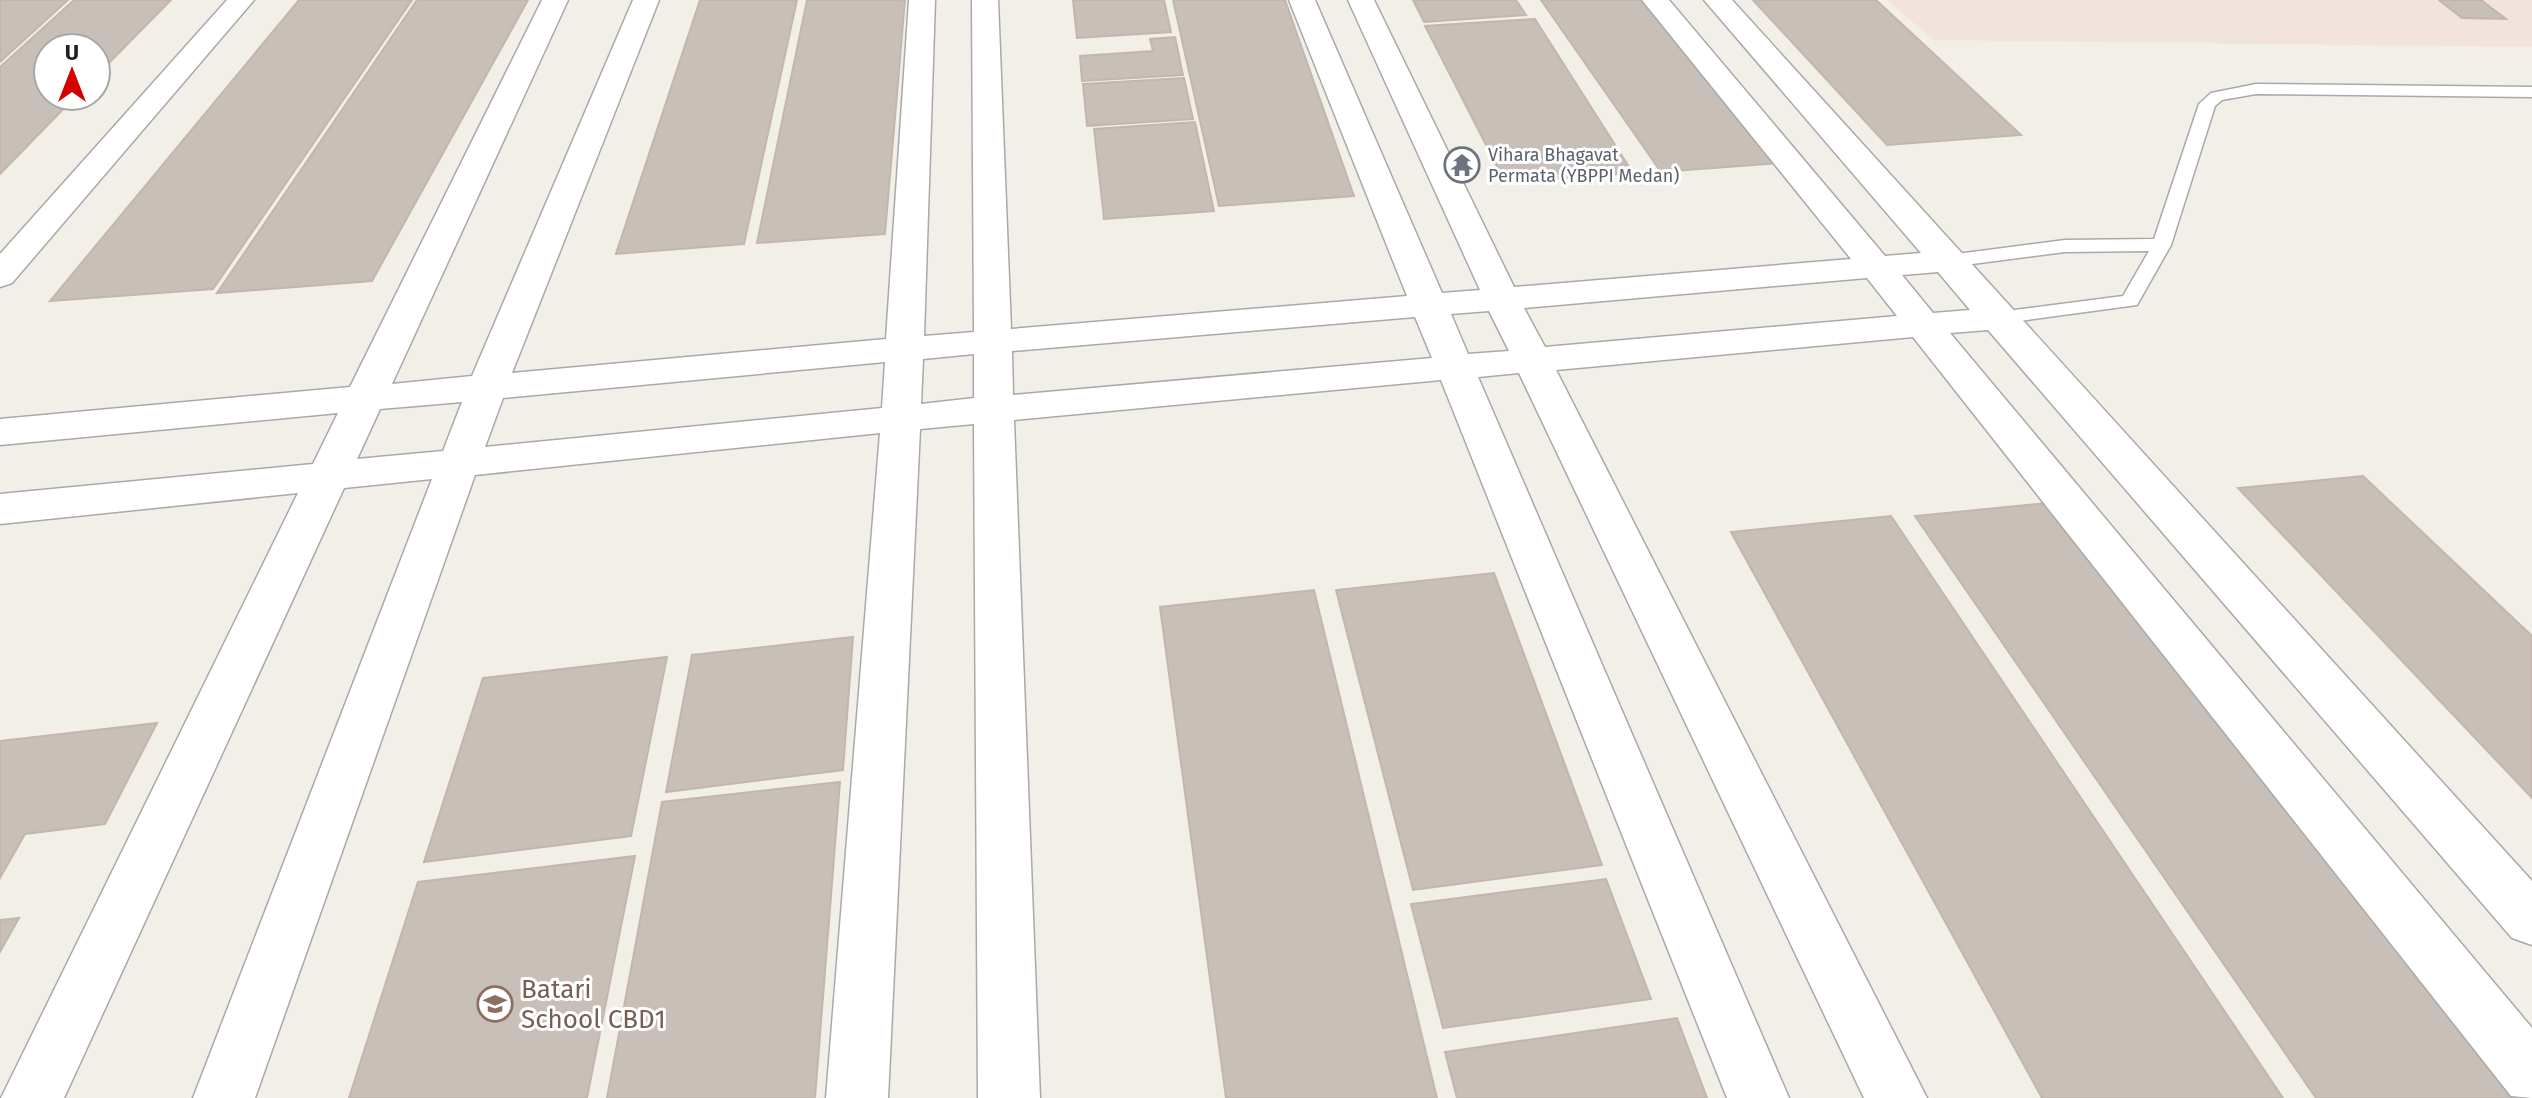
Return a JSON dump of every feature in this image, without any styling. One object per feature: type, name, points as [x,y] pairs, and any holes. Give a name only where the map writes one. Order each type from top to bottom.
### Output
[{"type":"street","points":[[0,276],[241,0]]},
{"type":"street","points":[[32,1098],[555,0]]},
{"type":"street","points":[[224,1098],[487,387],[646,0]]},
{"type":"street","points":[[857,1098],[901,419],[922,0]]},
{"type":"street","points":[[985,0],[1009,1098]]},
{"type":"street","points":[[1302,0],[1452,369],[1758,1098]]},
{"type":"street","points":[[1361,0],[1501,297],[1896,1098]]},
{"type":"street","points":[[1655,0],[1924,325],[2532,1075]]},
{"type":"street","points":[[1717,0],[2532,920]]},
{"type":"street","points":[[0,432],[994,341],[1949,261]]},
{"type":"street","points":[[0,509],[995,409],[1998,318]]},
{"type":"lane","points":[[1998,318],[2130,301],[2162,245],[2207,104],[2217,96],[2256,89],[2532,92]]},
{"type":"lane","points":[[1949,261],[2065,246],[2162,245]]},
{"type":"shaded area","points":[[1887,0],[2532,0],[2532,47],[1933,40]]},
{"type":"building","points":[[0,0],[68,0],[32,32],[0,62]]},
{"type":"building","points":[[74,0],[171,0],[112,60],[112,32],[39,32]]},
{"type":"building","points":[[299,0],[412,0],[213,289],[50,301]]},
{"type":"building","points":[[417,0],[528,0],[372,281],[217,293]]},
{"type":"building","points":[[700,0],[797,0],[744,244],[616,254]]},
{"type":"building","points":[[807,0],[905,0],[885,234],[757,243]]},
{"type":"building","points":[[1073,0],[1164,0],[1171,32],[1077,38]]},
{"type":"building","points":[[1173,0],[1285,0],[1354,196],[1219,206]]},
{"type":"building","points":[[1413,0],[1516,0],[1526,15],[1424,22]]},
{"type":"building","points":[[1541,0],[1646,0],[1780,163],[1661,172]]},
{"type":"building","points":[[1753,0],[1876,0],[2021,135],[1887,145]]},
{"type":"building","points":[[2439,0],[2481,0],[2506,19],[2462,18]]},
{"type":"building","points":[[1535,19],[1633,173],[1505,182],[1425,26]]},
{"type":"building","points":[[1175,37],[1183,75],[1082,81],[1080,56],[1153,51],[1150,39]]},
{"type":"building","points":[[32,38],[32,112],[60,112],[0,174],[0,67]]},
{"type":"building","points":[[1184,78],[1193,119],[1087,126],[1083,84]]},
{"type":"building","points":[[1195,122],[1214,211],[1104,219],[1094,129]]},
{"type":"building","points":[[2363,476],[2532,636],[2532,798],[2238,488]]},
{"type":"building","points":[[2058,502],[2532,1092],[2532,1098],[2316,1098],[1915,516]]},
{"type":"building","points":[[1891,516],[2283,1098],[2042,1098],[1731,532]]},
{"type":"building","points":[[1494,573],[1602,865],[1413,890],[1336,590]]},
{"type":"building","points":[[1314,590],[1437,1098],[1226,1098],[1160,607]]},
{"type":"building","points":[[853,637],[843,770],[666,792],[692,655]]},
{"type":"building","points":[[667,657],[631,836],[424,862],[483,678]]},
{"type":"building","points":[[157,723],[105,824],[25,834],[0,878],[0,741]]},
{"type":"building","points":[[840,782],[815,1098],[607,1098],[662,802]]},
{"type":"building","points":[[635,856],[587,1098],[349,1098],[418,882]]},
{"type":"building","points":[[1606,879],[1651,999],[1443,1028],[1411,904]]},
{"type":"building","points":[[19,918],[0,952],[0,920]]},
{"type":"building","points":[[1677,1018],[1707,1098],[1457,1098],[1445,1052]]},
{"type":"place","name":"Vihara Bhagavat Permata (YBPPI Medan)","points":[[1462,165]]},
{"type":"place","name":"Batari School CBD1","points":[[495,1004]]}]
